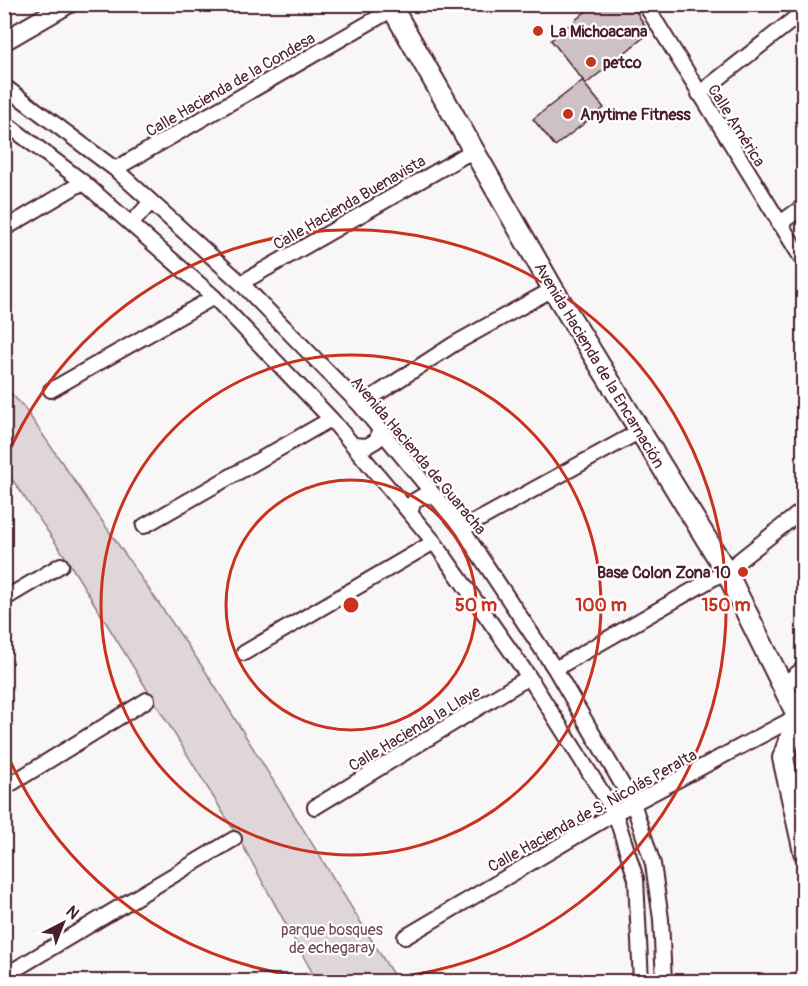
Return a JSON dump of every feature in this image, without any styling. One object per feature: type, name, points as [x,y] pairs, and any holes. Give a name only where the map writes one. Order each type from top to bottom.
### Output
[{"type":"main road","name":"Avenida Hacienda de la Encarnación","points":[[391,7],[553,289],[726,571],[801,722]]},
{"type":"main road","points":[[801,722],[783,758],[804,852]]},
{"type":"street","points":[[4,41],[68,4]]},
{"type":"street","name":"Calle América","points":[[645,4],[804,262]]},
{"type":"street","name":"Calle Hacienda de la Condesa","points":[[115,170],[391,7]]},
{"type":"street","points":[[699,94],[804,11]]},
{"type":"street","name":"Avenida Hacienda de Guaracha","points":[[4,86],[115,170],[241,283],[360,405],[462,529],[555,669],[633,803],[653,864],[662,919],[664,981]]},
{"type":"street","points":[[4,122],[83,182],[214,297],[331,418],[434,542],[529,677],[615,813],[636,879],[641,981]]},
{"type":"street","name":"Calle Hacienda Buenavista","points":[[241,283],[474,150]]},
{"type":"street","points":[[4,229],[83,182]]},
{"type":"street","points":[[131,224],[151,202]]},
{"type":"street","points":[[779,224],[804,206]]},
{"type":"street","points":[[360,405],[454,344],[553,289]]},
{"type":"street","points":[[51,390],[214,297]]},
{"type":"street","points":[[144,526],[331,418]]},
{"type":"street","points":[[353,445],[367,446],[377,440],[379,430]]},
{"type":"street","points":[[462,529],[640,431]]},
{"type":"street","points":[[410,513],[414,501],[424,495],[437,498]]},
{"type":"street","points":[[555,669],[726,571],[804,509]]},
{"type":"street","points":[[244,653],[434,542]]},
{"type":"street","points":[[4,599],[61,565]]},
{"type":"street","points":[[783,685],[804,668]]},
{"type":"street","name":"Calle Hacienda la Llave","points":[[315,807],[529,677]]},
{"type":"street","points":[[4,788],[147,700]]},
{"type":"street","name":"Calle Hacienda de S. Nicolás Peralta","points":[[405,936],[633,803],[801,722]]},
{"type":"street","points":[[4,976],[234,839]]},
{"type":"green space","name":"parque bosques de echegaray","points":[[4,386],[23,406],[206,672],[397,981],[317,981],[238,837],[68,561],[5,469]]},
{"type":"building","name":"petco","points":[[595,4],[632,4],[649,33],[586,84],[551,40]]},
{"type":"building","name":"Anytime Fitness","points":[[582,81],[604,108],[555,146],[533,119]]},
{"type":"place","name":"La Michoacana","points":[[538,31]]},
{"type":"place","name":"petco","points":[[591,62]]},
{"type":"place","name":"Anytime Fitness","points":[[568,114]]},
{"type":"place","name":"Base Colon Zona 10","points":[[743,572]]}]
